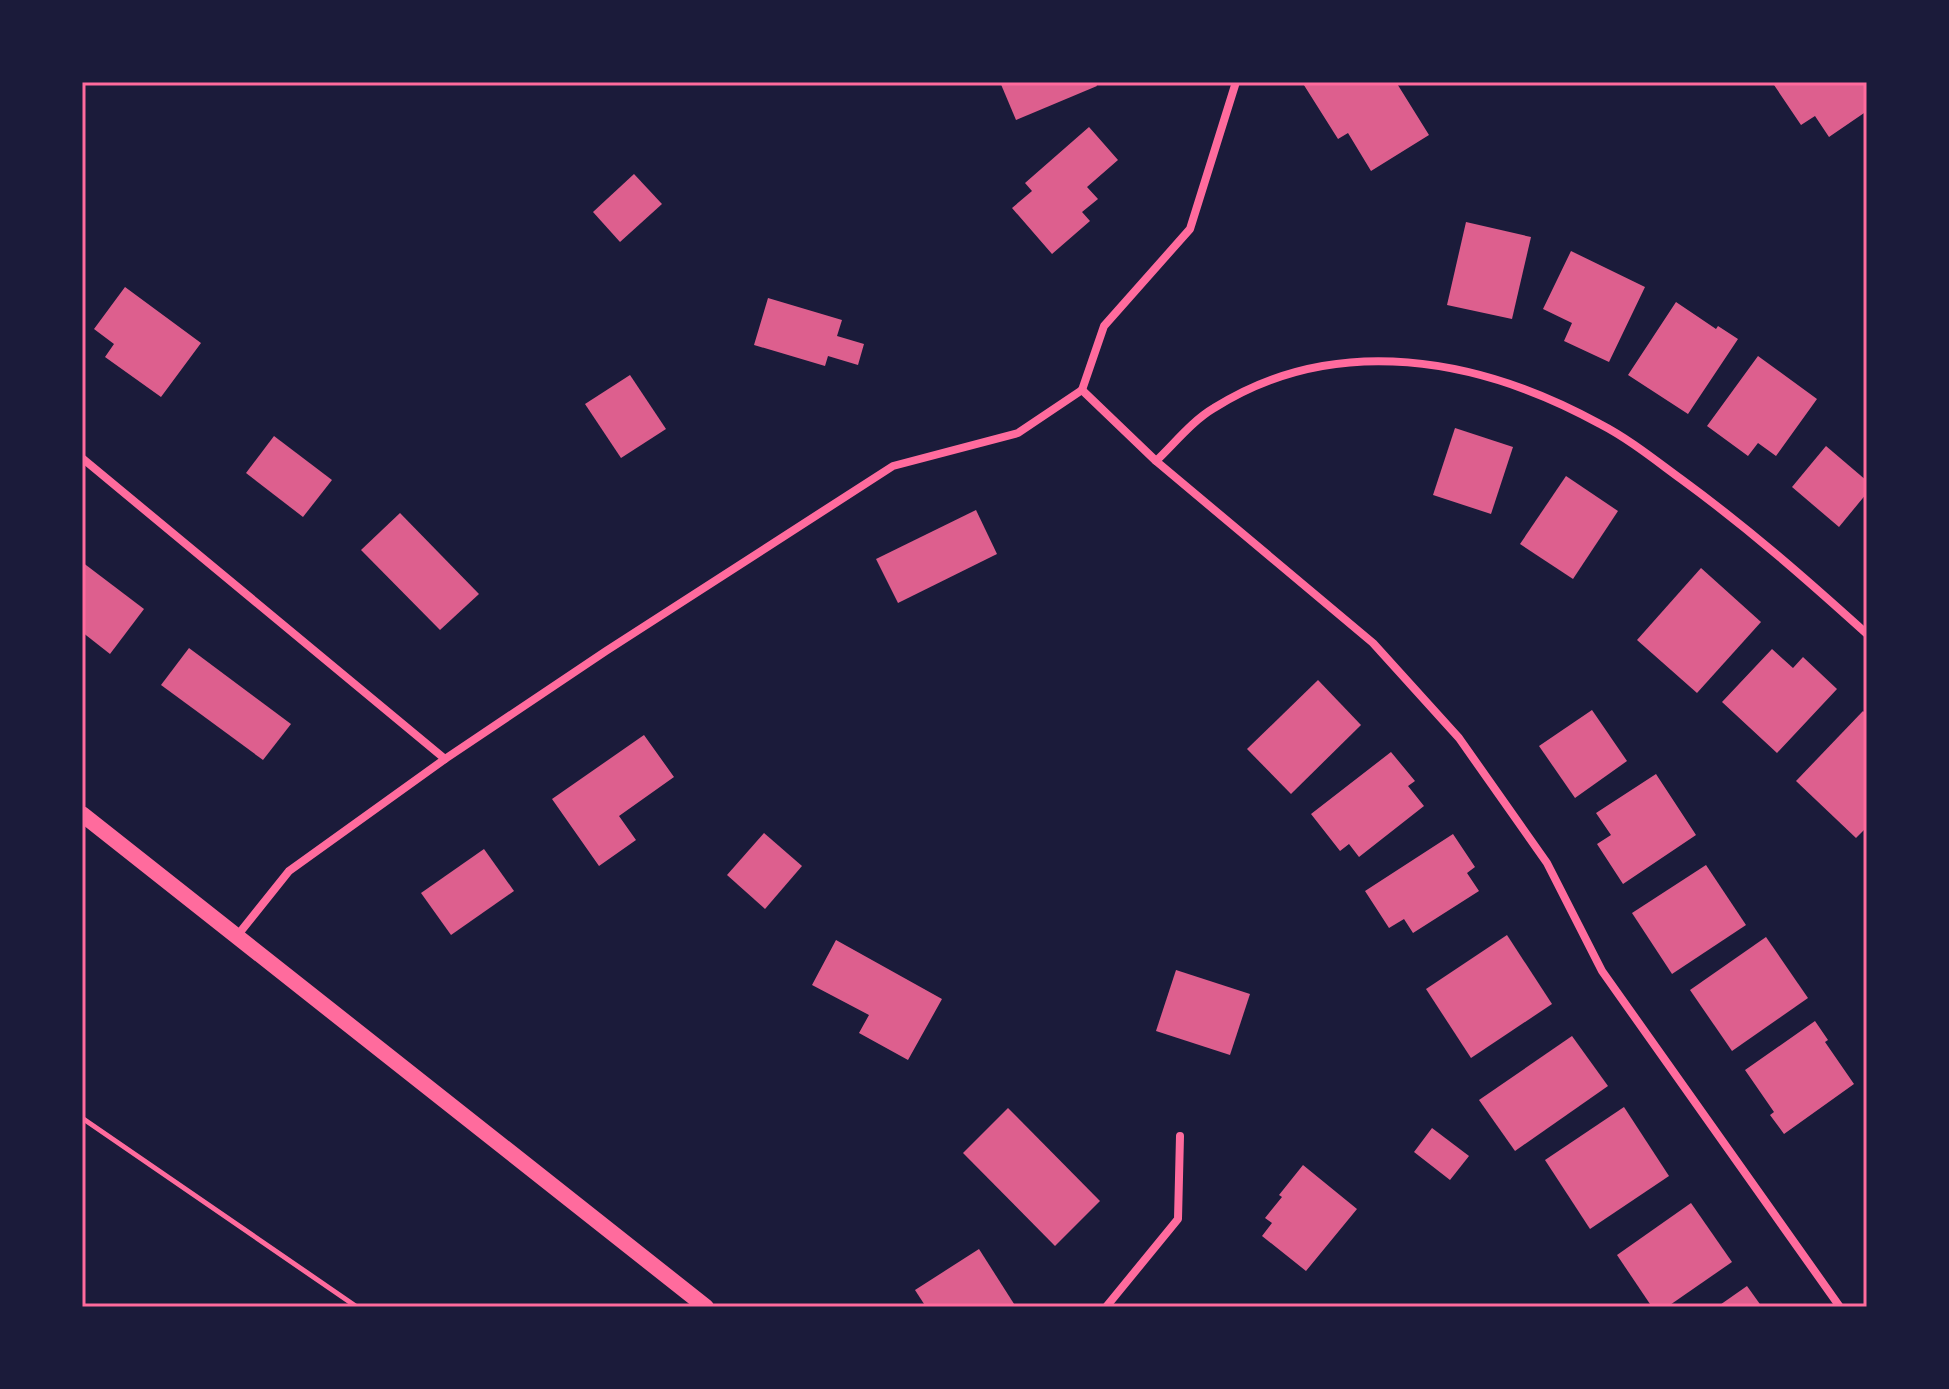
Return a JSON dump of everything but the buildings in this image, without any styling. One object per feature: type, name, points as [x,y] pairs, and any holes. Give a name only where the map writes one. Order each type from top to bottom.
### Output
[{"type":"main road","points":[[82,814],[706,1307]]},
{"type":"street","points":[[237,936],[289,871],[445,759],[606,651],[893,466],[1018,433],[1082,390],[1104,326],[1190,229],[1236,82]]},
{"type":"street","points":[[1156,461],[1212,409],[1255,386],[1302,369],[1344,361],[1386,361],[1427,363],[1467,371],[1557,402],[1602,425],[1645,453],[1775,550],[1867,634]]},
{"type":"street","points":[[1082,390],[1156,461],[1373,643],[1459,738],[1547,863],[1602,971],[1840,1307]]},
{"type":"street","points":[[82,458],[445,759]]},
{"type":"street","points":[[1106,1307],[1178,1219],[1180,1136]]},
{"type":"path","points":[[82,1118],[357,1307]]}]
